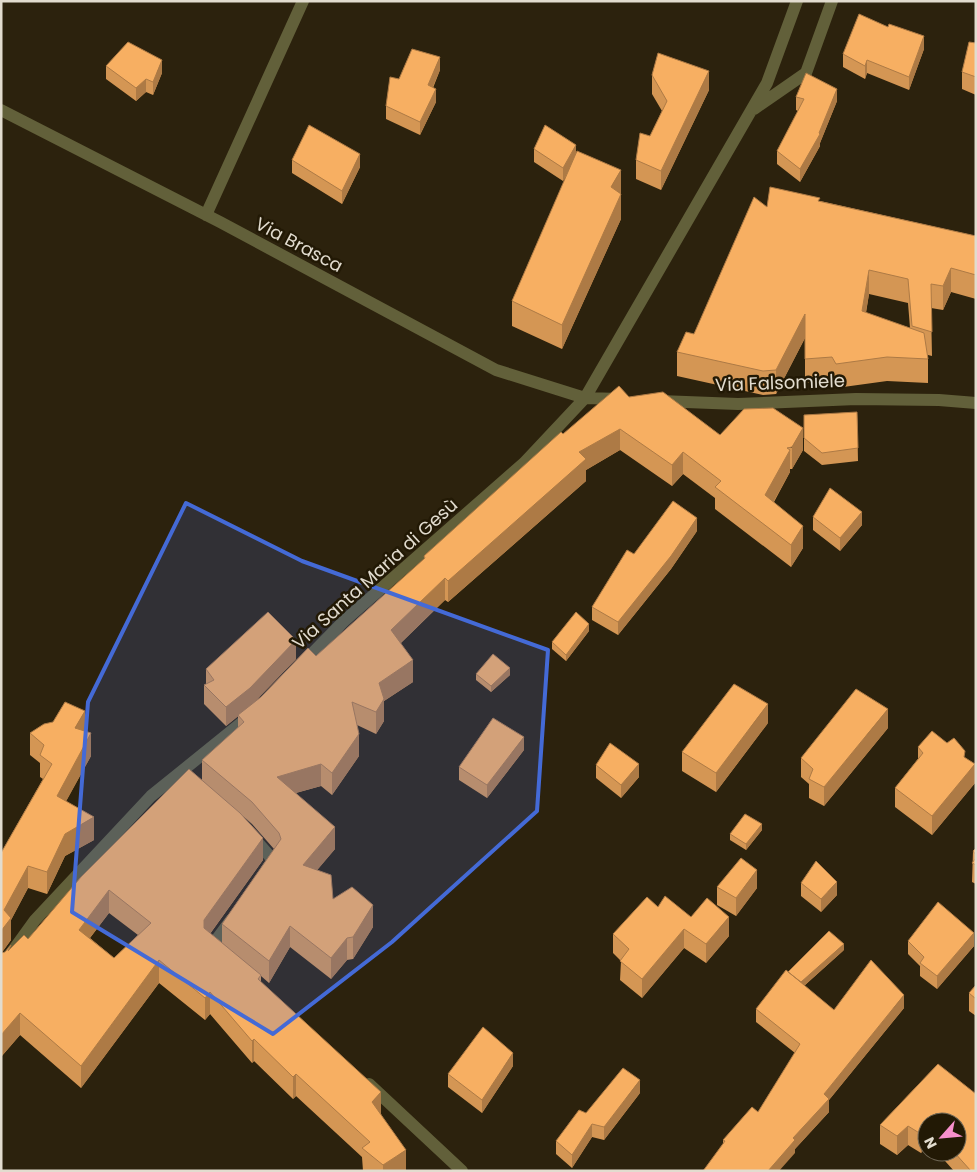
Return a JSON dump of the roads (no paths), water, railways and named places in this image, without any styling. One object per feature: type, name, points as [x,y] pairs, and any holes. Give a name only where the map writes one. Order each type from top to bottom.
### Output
[{"type":"street","points":[[206,215],[303,1]]},
{"type":"street","name":"Via Santa Maria di Gesù","points":[[289,677],[344,621],[524,463],[585,398],[767,83],[797,1]]},
{"type":"street","points":[[752,110],[806,73],[832,1]]},
{"type":"street","name":"Via Brasca","points":[[1,110],[206,215],[496,370],[585,398]]},
{"type":"street","points":[[585,398],[633,400]]},
{"type":"street","name":"Via Falsomiele","points":[[652,401],[738,404],[856,399],[939,400],[976,403]]},
{"type":"street","points":[[1,967],[35,920],[151,796],[184,776],[262,706]]},
{"type":"street","points":[[246,829],[272,860],[258,882]]},
{"type":"street","points":[[226,959],[211,947],[237,911]]},
{"type":"street","points":[[357,1072],[462,1171]]}]
